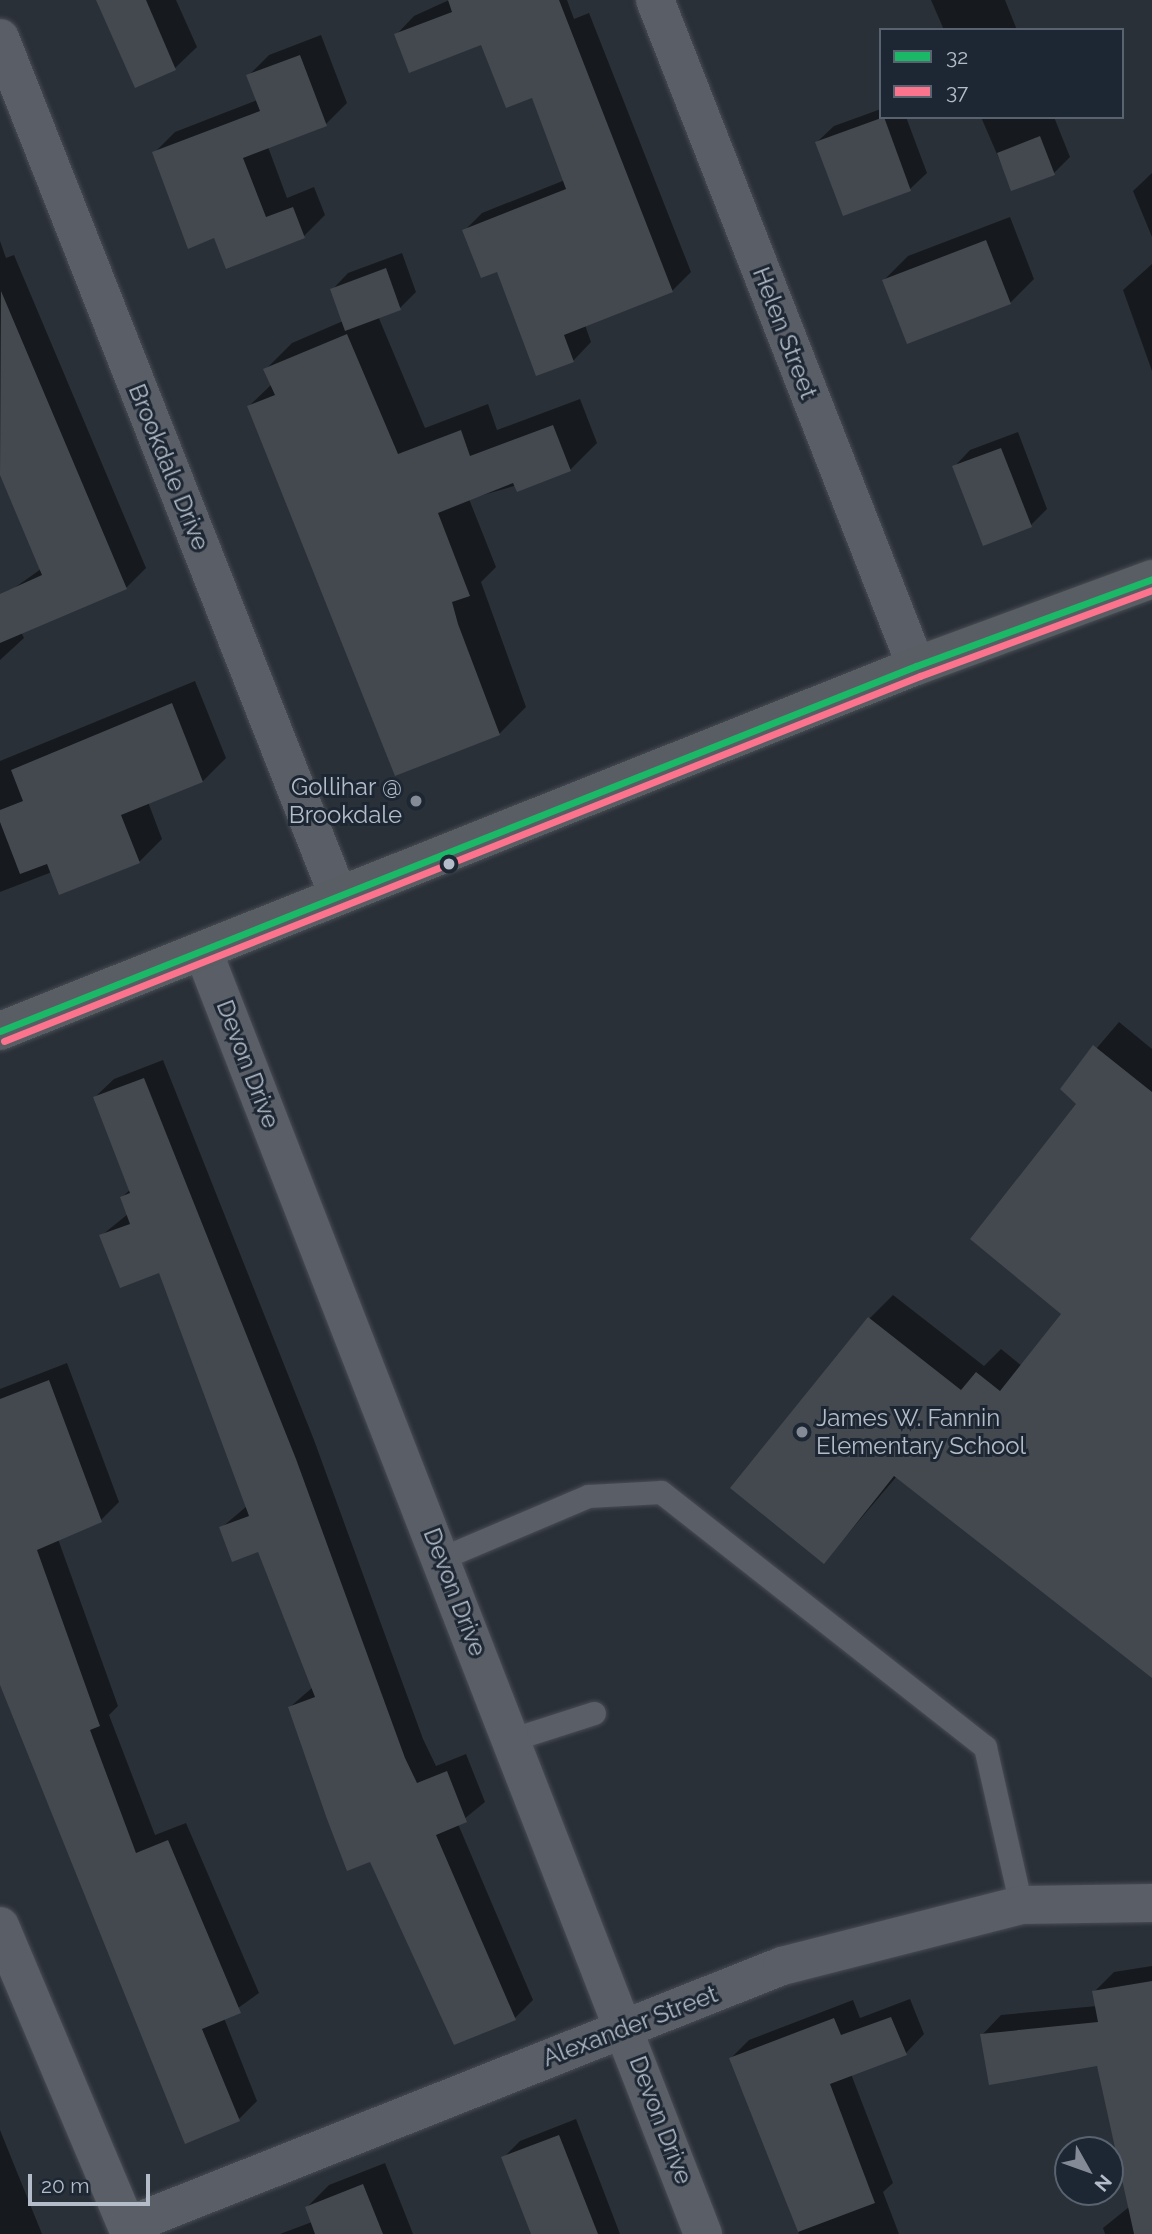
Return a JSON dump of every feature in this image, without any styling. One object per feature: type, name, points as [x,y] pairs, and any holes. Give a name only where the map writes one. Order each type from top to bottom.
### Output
[{"type":"main road","points":[[0,1031],[916,666],[1152,579]]},
{"type":"street","name":"Helen Street","points":[[655,0],[916,666]]},
{"type":"street","name":"Brookdale Drive","points":[[0,38],[338,895]]},
{"type":"street","name":"Devon Drive","points":[[203,951],[626,2026],[704,2234]]},
{"type":"street","name":"Alexander Street","points":[[129,2230],[626,2026],[782,1966],[1021,1905],[1152,1903]]},
{"type":"street","points":[[0,1926],[129,2230]]},
{"type":"lane","points":[[442,1558],[589,1496],[661,1492],[985,1747],[1021,1905]]},
{"type":"lane","points":[[513,1739],[594,1713]]},
{"type":"building","points":[[96,0],[146,0],[176,70],[135,88]]},
{"type":"building","points":[[448,0],[559,0],[673,292],[564,335],[574,362],[536,376],[497,272],[481,278],[462,230],[566,189],[532,98],[506,108],[481,45],[409,73],[394,34],[452,12]]},
{"type":"building","points":[[300,55],[327,126],[243,158],[266,217],[293,207],[305,238],[226,269],[214,238],[188,249],[152,152],[260,111],[246,75]]},
{"type":"building","points":[[885,119],[911,191],[843,216],[815,142]]},
{"type":"building","points":[[1040,136],[1055,175],[1011,191],[997,153]]},
{"type":"building","points":[[986,240],[1011,304],[907,344],[882,280]]},
{"type":"building","points":[[386,268],[401,310],[345,331],[330,289]]},
{"type":"building","points":[[1,291],[127,589],[0,643],[0,594],[42,575],[0,475]]},
{"type":"building","points":[[347,334],[398,454],[461,430],[470,456],[553,425],[571,471],[517,492],[513,483],[438,513],[470,596],[452,602],[458,624],[500,735],[395,776],[247,406],[275,395],[263,369]]},
{"type":"building","points":[[1001,448],[1032,527],[983,546],[952,466]]},
{"type":"building","points":[[172,703],[203,782],[121,815],[140,863],[59,895],[47,864],[20,874],[0,822],[0,810],[23,801],[11,770]]},
{"type":"building","points":[[1093,1045],[1152,1092],[1152,1678],[894,1476],[824,1564],[730,1488],[868,1317],[961,1390],[976,1372],[1000,1391],[1061,1314],[970,1239],[1076,1104],[1060,1089]]},
{"type":"building","points":[[144,1078],[296,1459],[405,1758],[417,1783],[447,1771],[467,1822],[436,1835],[516,2020],[454,2045],[370,1862],[347,1871],[327,1819],[288,1707],[315,1697],[258,1552],[232,1562],[219,1527],[249,1516],[159,1273],[120,1288],[99,1235],[130,1224],[120,1197],[130,1193],[93,1097]]},
{"type":"building","points":[[49,1380],[102,1522],[37,1550],[100,1726],[90,1730],[136,1853],[168,1840],[241,2013],[202,2029],[240,2121],[185,2144],[0,1685],[0,1399]]},
{"type":"building","points":[[1152,1981],[1152,2234],[1134,2234],[1124,2189],[1124,2136],[1112,2136],[1097,2066],[989,2085],[980,2034],[1098,2022],[1092,1991]]},
{"type":"building","points":[[891,2017],[907,2055],[830,2084],[875,2203],[798,2232],[729,2058],[834,2018],[841,2035]]},
{"type":"building","points":[[559,2135],[598,2234],[531,2234],[501,2157]]},
{"type":"building","points":[[363,2184],[383,2234],[315,2234],[305,2207]]},
{"type":"transit line","name":"32","points":[[0,1031],[916,666],[1152,579]]},
{"type":"transit line","name":"37","points":[[4,1041],[920,676],[1152,590]]},
{"type":"place","name":"Gollihar @ Brookdale","points":[[416,801]]},
{"type":"place","name":"James W. Fannin Elementary School","points":[[802,1432]]}]
